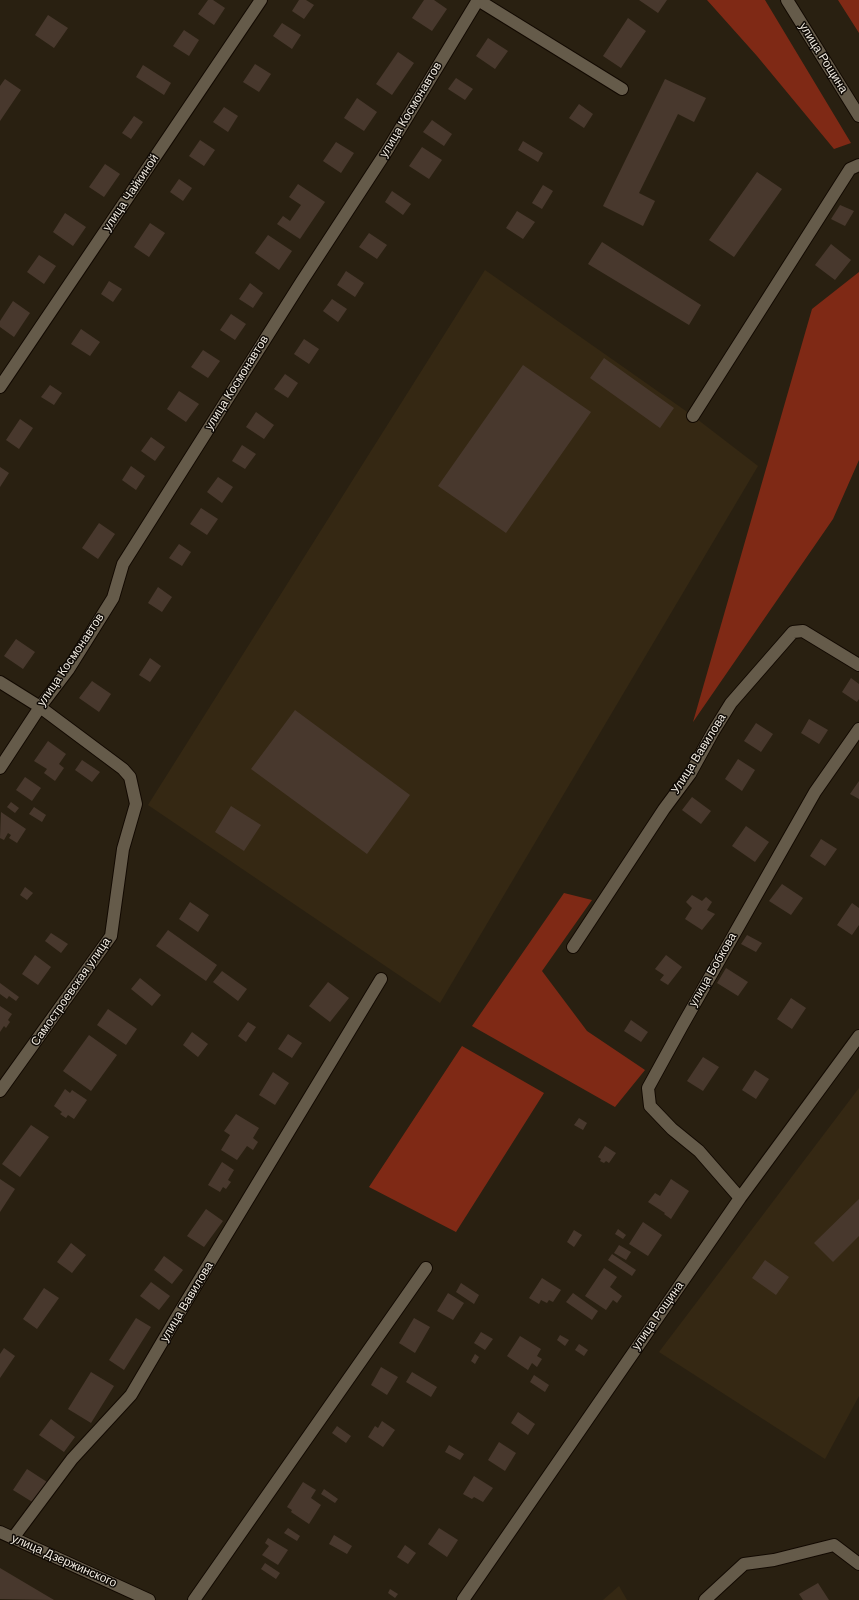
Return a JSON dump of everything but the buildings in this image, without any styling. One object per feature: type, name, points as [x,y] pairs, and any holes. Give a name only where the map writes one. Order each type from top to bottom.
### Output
[{"type":"street","name":"улица Чайкиной","points":[[0,387],[261,0]]},
{"type":"street","points":[[478,0],[622,89]]},
{"type":"street","name":"улица Космонавтов","points":[[0,768],[40,707],[68,670],[113,598],[123,564],[302,280],[388,149],[478,0]]},
{"type":"street","name":"улица Рощина","points":[[787,0],[859,116]]},
{"type":"street","points":[[693,416],[850,169],[859,165]]},
{"type":"street","name":"Улица Вавилова","points":[[573,947],[664,809],[690,774],[731,703],[793,632],[803,631],[859,665]]},
{"type":"street","points":[[0,682],[40,707]]},
{"type":"street","name":"Самостроевская улица","points":[[0,1091],[111,936],[123,849],[136,804],[130,777],[123,769],[40,707]]},
{"type":"street","name":"улица Бобкова","points":[[740,1198],[699,1151],[672,1129],[650,1106],[648,1088],[815,792],[859,729]]},
{"type":"street","name":"улица Вавилова","points":[[13,1538],[72,1460],[131,1395],[381,980]]},
{"type":"street","name":"улица Рощина","points":[[463,1600],[740,1198],[859,1036]]},
{"type":"street","points":[[194,1600],[426,1268]]},
{"type":"street","name":"улица Дзержинского","points":[[0,1532],[149,1600]]},
{"type":"street","points":[[706,1600],[744,1564],[774,1560],[834,1545],[859,1564]]},
{"type":"shaded area","points":[[707,0],[765,0],[851,143],[834,149],[757,56]]},
{"type":"shaded area","points":[[838,0],[859,0],[859,33]]},
{"type":"shaded area","points":[[485,270],[693,416],[758,466],[440,1003],[148,805]]},
{"type":"shaded area","points":[[859,272],[859,460],[833,519],[693,722],[812,309]]},
{"type":"shaded area","points":[[564,893],[592,900],[542,971],[587,1031],[645,1070],[615,1107],[472,1026]]},
{"type":"shaded area","points":[[462,1046],[544,1093],[456,1232],[369,1187]]},
{"type":"shaded area","points":[[859,1088],[859,1396],[825,1459],[659,1352]]},
{"type":"shaded area","points":[[619,1586],[627,1600],[603,1600]]}]
